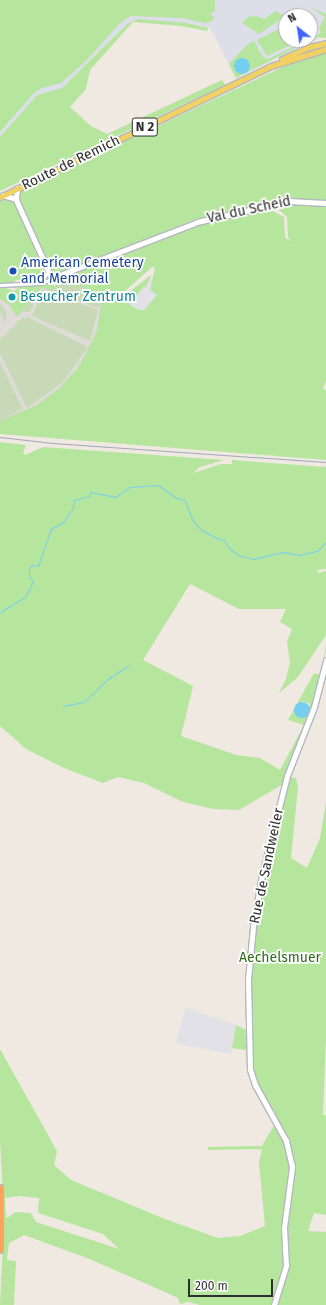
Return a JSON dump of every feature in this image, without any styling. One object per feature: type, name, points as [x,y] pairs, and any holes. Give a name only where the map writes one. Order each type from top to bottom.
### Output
[{"type":"highway","points":[[0,1188],[0,1250]]},
{"type":"main road","name":"Route de Remich","points":[[2,196],[272,66],[300,50],[326,43]]},
{"type":"main road","name":"Route de Remich","points":[[272,66],[326,49]]},
{"type":"main road","points":[[18,188],[16,199],[48,272],[52,278],[56,278]]},
{"type":"main road","points":[[2,196],[16,199]]},
{"type":"main road","name":"Val du Scheid","points":[[56,278],[196,222],[289,200],[326,203]]},
{"type":"main road","name":"Rue de Sandweiler","points":[[274,1305],[286,1266],[284,1228],[292,1167],[286,1141],[255,1085],[250,1070],[248,980],[262,875],[287,776],[314,707],[326,661]]},
{"type":"street","points":[[39,283],[48,272]]},
{"type":"street","name":"Val du Scheid","points":[[0,285],[39,283],[56,278]]},
{"type":"shaded area","points":[[0,0],[326,0],[326,35],[318,39],[318,8],[278,8],[278,48],[299,48],[236,78],[212,31],[208,28],[187,23],[135,20],[127,24],[62,88],[37,95],[0,137]]},
{"type":"shaded area","points":[[151,275],[153,278],[150,289],[157,295],[144,311],[139,310],[130,305],[130,300],[137,296],[144,286],[147,288]]},
{"type":"shaded area","points":[[41,288],[99,308],[101,301],[97,330],[82,361],[61,387],[35,406],[0,420],[23,409],[0,362],[0,353],[27,408],[63,382],[88,347],[27,317],[24,320],[24,316],[0,340],[0,311],[5,322],[7,317],[5,309],[0,304],[0,299],[8,304],[17,317],[23,311],[30,312]],"holes":[[[43,290],[98,310],[90,341],[32,316]]]},
{"type":"shaded area","points":[[186,1008],[236,1025],[231,1054],[184,1045],[176,1041]]},
{"type":"green space","points":[[0,0],[215,0],[215,11],[210,14],[214,17],[212,21],[205,23],[182,18],[131,16],[119,24],[86,61],[61,83],[41,88],[33,94],[0,132]]},
{"type":"green space","points":[[318,10],[326,14],[326,38],[318,37],[318,34],[321,33],[319,28],[325,17],[318,12]]},
{"type":"green space","points":[[276,11],[278,12],[278,21],[259,34],[242,23],[248,17],[256,16],[264,19]]},
{"type":"green space","points":[[138,19],[187,23],[208,28],[207,31],[181,26],[133,22],[90,70],[86,89],[70,107],[91,126],[107,134],[222,80],[225,85],[0,191],[0,137],[37,95],[62,88],[127,24]]},
{"type":"green space","points":[[278,30],[278,48],[284,48],[267,56],[257,40]]},
{"type":"green space","points":[[254,41],[263,57],[268,59],[290,48],[295,48],[236,78],[229,64],[248,44]]},
{"type":"green space","points":[[326,52],[326,201],[290,198],[196,219],[53,276],[17,199],[21,191],[274,71],[309,56]]},
{"type":"green space","points":[[11,199],[16,203],[45,275],[39,280],[16,280],[13,284],[0,285],[0,201]]},
{"type":"green space","points":[[289,202],[326,205],[326,381],[323,389],[326,390],[326,460],[0,434],[0,420],[42,401],[75,371],[93,340],[102,303],[30,312],[17,317],[8,304],[0,299],[0,286],[14,291],[21,285],[49,283],[200,222],[264,208],[260,211],[269,209],[284,217],[285,237],[291,242],[288,237],[287,217],[276,207]],"holes":[[[152,267],[155,267],[150,290],[157,295],[144,310],[139,310],[130,305],[130,300],[134,300],[144,286],[146,288],[151,275],[125,295],[123,293]]]},
{"type":"green space","points":[[73,283],[74,287],[77,288],[79,284],[90,290],[88,296],[95,292],[103,303],[97,330],[87,353],[69,378],[50,396],[0,423],[0,299],[8,304],[17,317],[41,288],[52,289],[63,284]]},
{"type":"green space","points":[[0,442],[26,445],[23,453],[25,455],[43,447],[224,460],[200,467],[193,473],[221,464],[232,464],[232,460],[326,467],[326,569],[317,570],[318,573],[326,571],[326,635],[298,677],[279,693],[286,679],[290,662],[287,642],[292,629],[280,622],[286,609],[239,609],[190,584],[143,660],[193,686],[181,736],[236,755],[260,758],[280,770],[304,725],[288,720],[314,673],[320,675],[326,647],[326,651],[313,706],[288,766],[283,784],[239,810],[213,809],[183,802],[144,783],[118,777],[103,783],[64,768],[26,749],[0,726]],"holes":[[[303,701],[310,704],[303,719],[295,708]]]},
{"type":"green space","name":"Aechelsmuer","points":[[288,777],[296,778],[298,787],[291,858],[307,868],[320,838],[326,802],[326,1037],[323,1115],[326,1115],[326,1215],[314,1213],[308,1231],[326,1232],[326,1305],[200,1305],[188,1302],[180,1304],[178,1298],[156,1288],[87,1258],[24,1235],[9,1243],[7,1260],[16,1261],[14,1305],[0,1305],[4,1220],[0,1216],[0,1196],[3,1196],[0,1140],[0,1049],[57,1151],[54,1165],[71,1180],[165,1219],[218,1238],[240,1236],[265,1226],[259,1162],[262,1149],[208,1150],[208,1147],[262,1146],[275,1124],[253,1074],[249,1029],[251,957],[260,890]],"holes":[[[19,1196],[39,1198],[38,1213],[103,1234],[119,1249],[36,1222],[31,1213],[16,1212],[6,1218],[5,1198]]]},
{"type":"green space","points":[[236,1025],[247,1030],[247,1048],[245,1050],[232,1048]]},
{"type":"water","points":[[242,58],[248,60],[250,66],[248,72],[242,74],[236,72],[234,66],[236,60]]},
{"type":"water","points":[[299,702],[305,702],[310,707],[308,716],[305,718],[299,718],[294,713],[294,707]]},
{"type":"waterway","points":[[0,612],[25,597],[33,581],[29,576],[29,569],[32,565],[38,566],[51,529],[63,522],[73,508],[74,500],[89,496],[90,492],[115,497],[130,487],[158,485],[176,498],[185,500],[192,519],[200,529],[216,538],[224,540],[229,548],[238,555],[253,559],[283,552],[299,555],[317,551],[326,542]]},
{"type":"waterway","points":[[63,706],[84,702],[109,678],[129,665]]},
{"type":"railway","points":[[0,437],[53,443],[326,462]]},
{"type":"place","name":"American Cemetery and Memorial","points":[[13,271]]},
{"type":"place","name":"Besucher Zentrum","points":[[12,297]]}]
